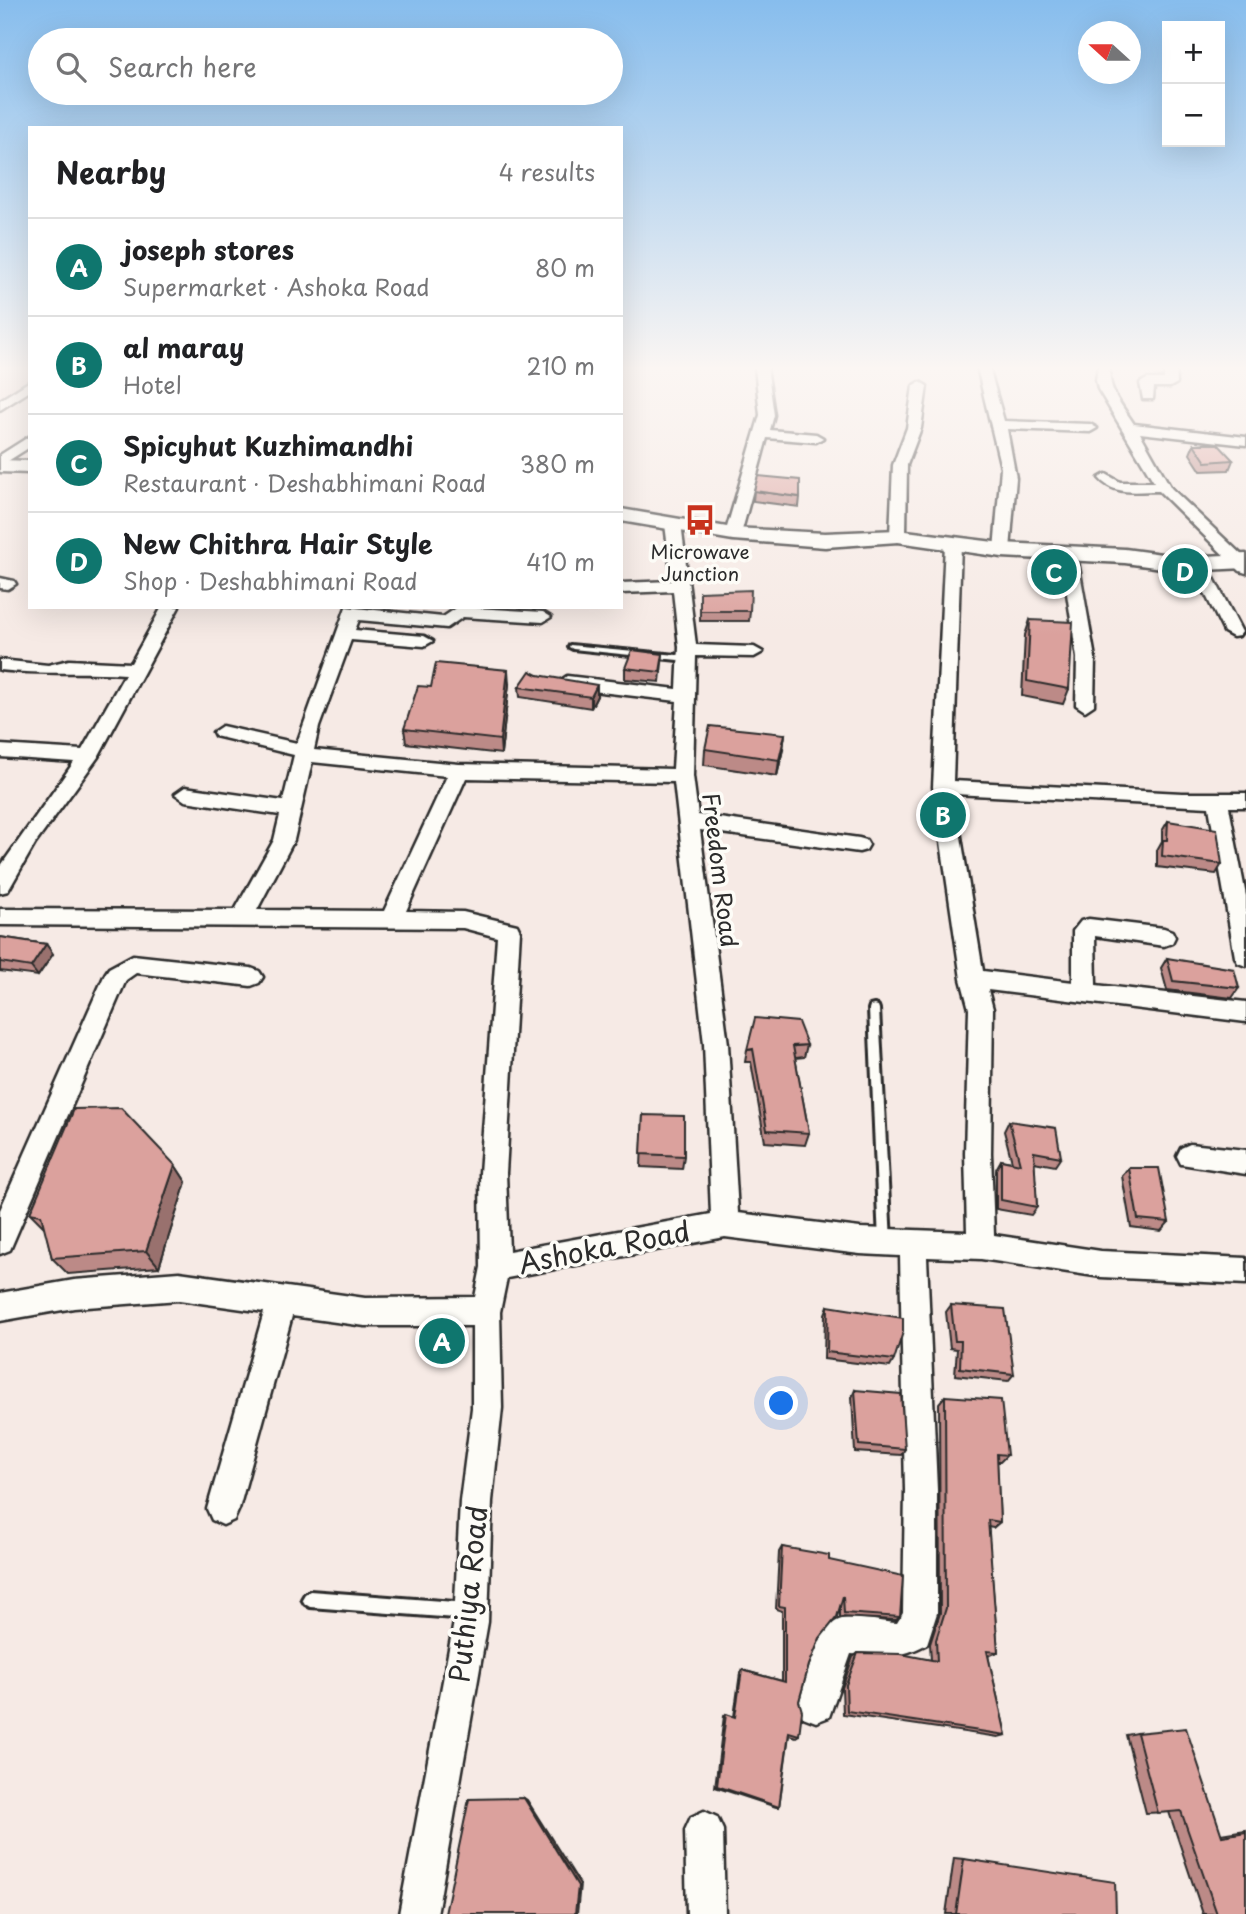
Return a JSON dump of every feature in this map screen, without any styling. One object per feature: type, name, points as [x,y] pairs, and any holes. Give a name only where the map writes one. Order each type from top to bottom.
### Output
[{"type":"street","points":[[733,534],[755,456]]},
{"type":"street","points":[[898,536],[900,465],[903,456]]},
{"type":"street","points":[[1002,550],[1009,470],[1006,456]]},
{"type":"street","points":[[1148,456],[1163,487],[1242,563]]},
{"type":"street","points":[[0,464],[28,467]]},
{"type":"street","points":[[1106,478],[1116,486],[1163,487]]},
{"type":"street","points":[[623,515],[733,534],[825,540],[898,536],[1002,550],[1198,563],[1242,563]]},
{"type":"street","name":"Freedom Road","points":[[673,524],[687,653],[683,776],[716,1044],[725,1224]]},
{"type":"street","points":[[953,544],[943,787],[973,979],[981,1009],[978,1153],[981,1246]]},
{"type":"street","points":[[1069,555],[1086,658],[1085,705]]},
{"type":"street","points":[[1198,563],[1233,632]]},
{"type":"street","points":[[623,588],[681,586]]},
{"type":"street","points":[[0,885],[28,839],[88,757],[134,669],[170,609]]},
{"type":"street","points":[[242,917],[284,840],[310,727],[354,611],[447,623],[459,612],[543,617]]},
{"type":"street","points":[[345,634],[424,641]]},
{"type":"street","points":[[687,653],[754,652]]},
{"type":"street","points":[[0,665],[48,670],[69,665],[134,669]]},
{"type":"street","points":[[552,679],[687,696]]},
{"type":"street","points":[[222,732],[304,753],[460,771],[683,776]]},
{"type":"street","points":[[0,751],[88,757]]},
{"type":"street","points":[[391,919],[460,771]]},
{"type":"street","points":[[943,787],[1246,800]]},
{"type":"street","points":[[186,794],[289,809]]},
{"type":"street","points":[[1218,800],[1246,957]]},
{"type":"street","points":[[687,821],[859,845]]},
{"type":"street","points":[[0,917],[463,920],[509,931],[493,1173],[495,1268]]},
{"type":"street","points":[[1085,993],[1084,931],[1090,927],[1164,937]]},
{"type":"street","points":[[0,1241],[117,975],[133,964],[251,978]]},
{"type":"street","points":[[973,979],[1246,1013]]},
{"type":"street","points":[[1190,1156],[1246,1162]]},
{"type":"street","name":"Ashoka Road","points":[[486,1312],[495,1268],[725,1224],[899,1243],[981,1246],[1101,1264],[1246,1271]]},
{"type":"street","points":[[816,1704],[833,1649],[843,1636],[899,1640],[915,1632],[920,1613],[922,1490],[899,1243]]},
{"type":"street","points":[[0,1307],[74,1294],[179,1286],[365,1312],[486,1312]]},
{"type":"street","points":[[223,1509],[281,1302]]},
{"type":"street","name":"Puthiya Road","points":[[418,1914],[471,1611],[476,1501],[487,1408],[486,1312]]},
{"type":"street","points":[[704,1830],[706,1914]]},
{"type":"lane","points":[[573,648],[678,658],[687,653]]},
{"type":"lane","points":[[874,1009],[899,1243]]},
{"type":"lane","points":[[310,1599],[471,1611]]},
{"type":"building","points":[[1202,456],[1230,456],[1233,460],[1206,462]]},
{"type":"building","points":[[758,476],[800,480],[800,497],[754,491]]},
{"type":"building","points":[[751,590],[750,611],[700,611],[700,592]]},
{"type":"building","points":[[1030,620],[1073,622],[1069,689],[1027,681]]},
{"type":"building","points":[[632,650],[663,654],[660,672],[625,668]]},
{"type":"building","points":[[436,663],[508,670],[500,740],[404,729],[418,686],[431,687]]},
{"type":"building","points":[[530,671],[538,675],[597,685],[591,697],[519,687]]},
{"type":"building","points":[[710,726],[785,734],[779,760],[705,749]]},
{"type":"building","points":[[1168,821],[1217,829],[1222,864],[1162,856],[1163,840],[1167,840]]},
{"type":"building","points":[[0,937],[46,944],[31,967],[0,962]]},
{"type":"building","points":[[1167,958],[1234,969],[1239,988],[1173,981]]},
{"type":"building","points":[[755,1018],[798,1022],[807,1045],[793,1046],[809,1133],[767,1130],[753,1049],[747,1050]]},
{"type":"building","points":[[121,1108],[175,1165],[146,1251],[52,1258],[41,1215],[30,1213],[74,1109]]},
{"type":"building","points":[[643,1115],[684,1116],[684,1156],[641,1154]]},
{"type":"building","points":[[1009,1121],[1056,1128],[1061,1157],[1034,1152],[1037,1207],[1001,1200],[1001,1160],[1020,1164]]},
{"type":"building","points":[[1129,1168],[1159,1168],[1169,1222],[1138,1219]]},
{"type":"building","points":[[951,1305],[1005,1309],[1014,1374],[960,1368],[961,1341],[955,1341]]},
{"type":"building","points":[[828,1306],[903,1318],[903,1332],[894,1360],[827,1352]]},
{"type":"building","points":[[855,1390],[901,1394],[905,1449],[859,1445]]},
{"type":"building","points":[[945,1396],[1001,1400],[1007,1455],[997,1454],[1000,1522],[988,1520],[998,1652],[987,1651],[1006,1735],[847,1711],[846,1685],[858,1653],[901,1654],[937,1661],[936,1640],[946,1608]]},
{"type":"building","points":[[782,1547],[829,1555],[829,1560],[903,1576],[900,1617],[844,1613],[843,1596],[837,1617],[820,1638],[799,1701],[802,1711],[799,1735],[789,1732],[779,1807],[717,1786],[726,1714],[735,1717],[742,1670],[785,1682],[785,1607],[779,1606]]},
{"type":"building","points":[[1186,1728],[1222,1836],[1246,1832],[1246,1914],[1217,1914],[1181,1811],[1158,1813],[1137,1733]]},
{"type":"building","points":[[524,1798],[578,1886],[575,1914],[445,1914],[469,1799]]},
{"type":"building","points":[[964,1859],[1115,1882],[1116,1914],[956,1914]]},
{"type":"place","name":"Microwave Junction","points":[[700,520]]},
{"type":"place","name":"New Chithra Hair Style","points":[[1185,571]]},
{"type":"place","name":"Spicyhut Kuzhimandhi","points":[[1054,572]]},
{"type":"place","name":"al maray","points":[[943,815]]},
{"type":"place","name":"joseph stores","points":[[442,1341]]}]
